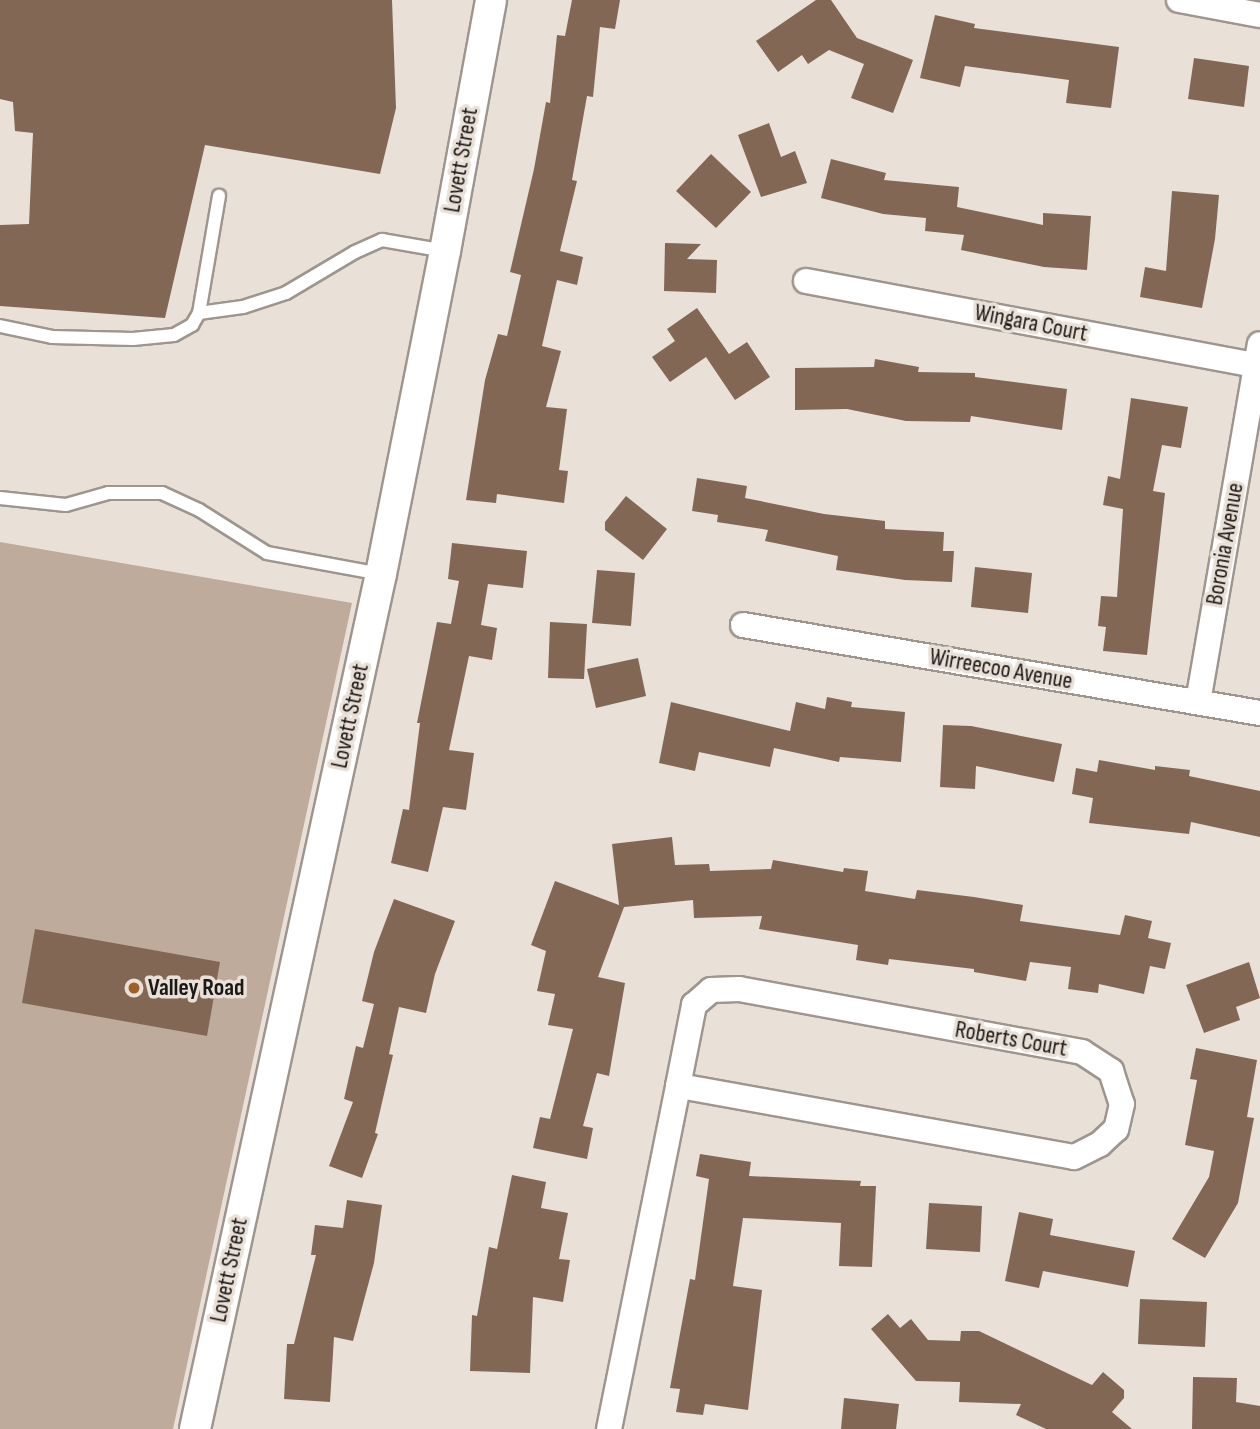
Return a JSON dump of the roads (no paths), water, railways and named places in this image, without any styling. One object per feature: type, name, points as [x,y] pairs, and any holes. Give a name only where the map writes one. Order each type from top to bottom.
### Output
[{"type":"street","name":"Lovett Street","points":[[195,1429],[380,574],[445,251],[491,0]]},
{"type":"street","points":[[1179,0],[1260,15]]},
{"type":"street","name":"Wingara Court","points":[[806,281],[1258,354]]},
{"type":"street","name":"Boronia Avenue","points":[[1198,702],[1258,354]]},
{"type":"street","name":"Wirreecoo Avenue","points":[[743,625],[1260,713]]},
{"type":"street","name":"Roberts Court","points":[[609,1429],[694,1005],[711,990],[739,989],[1082,1052],[1111,1071],[1122,1104],[1116,1129],[1100,1144],[1074,1157],[678,1086]]},
{"type":"lane","points":[[0,326],[52,337],[133,339],[174,335],[192,325],[199,313],[219,195]]},
{"type":"lane","points":[[199,313],[243,307],[286,293],[355,252],[383,240],[445,251]]},
{"type":"lane","points":[[0,498],[66,505],[108,493],[162,493],[199,510],[267,553],[380,574]]},
{"type":"place","name":"Valley Road","points":[[134,988]]}]
